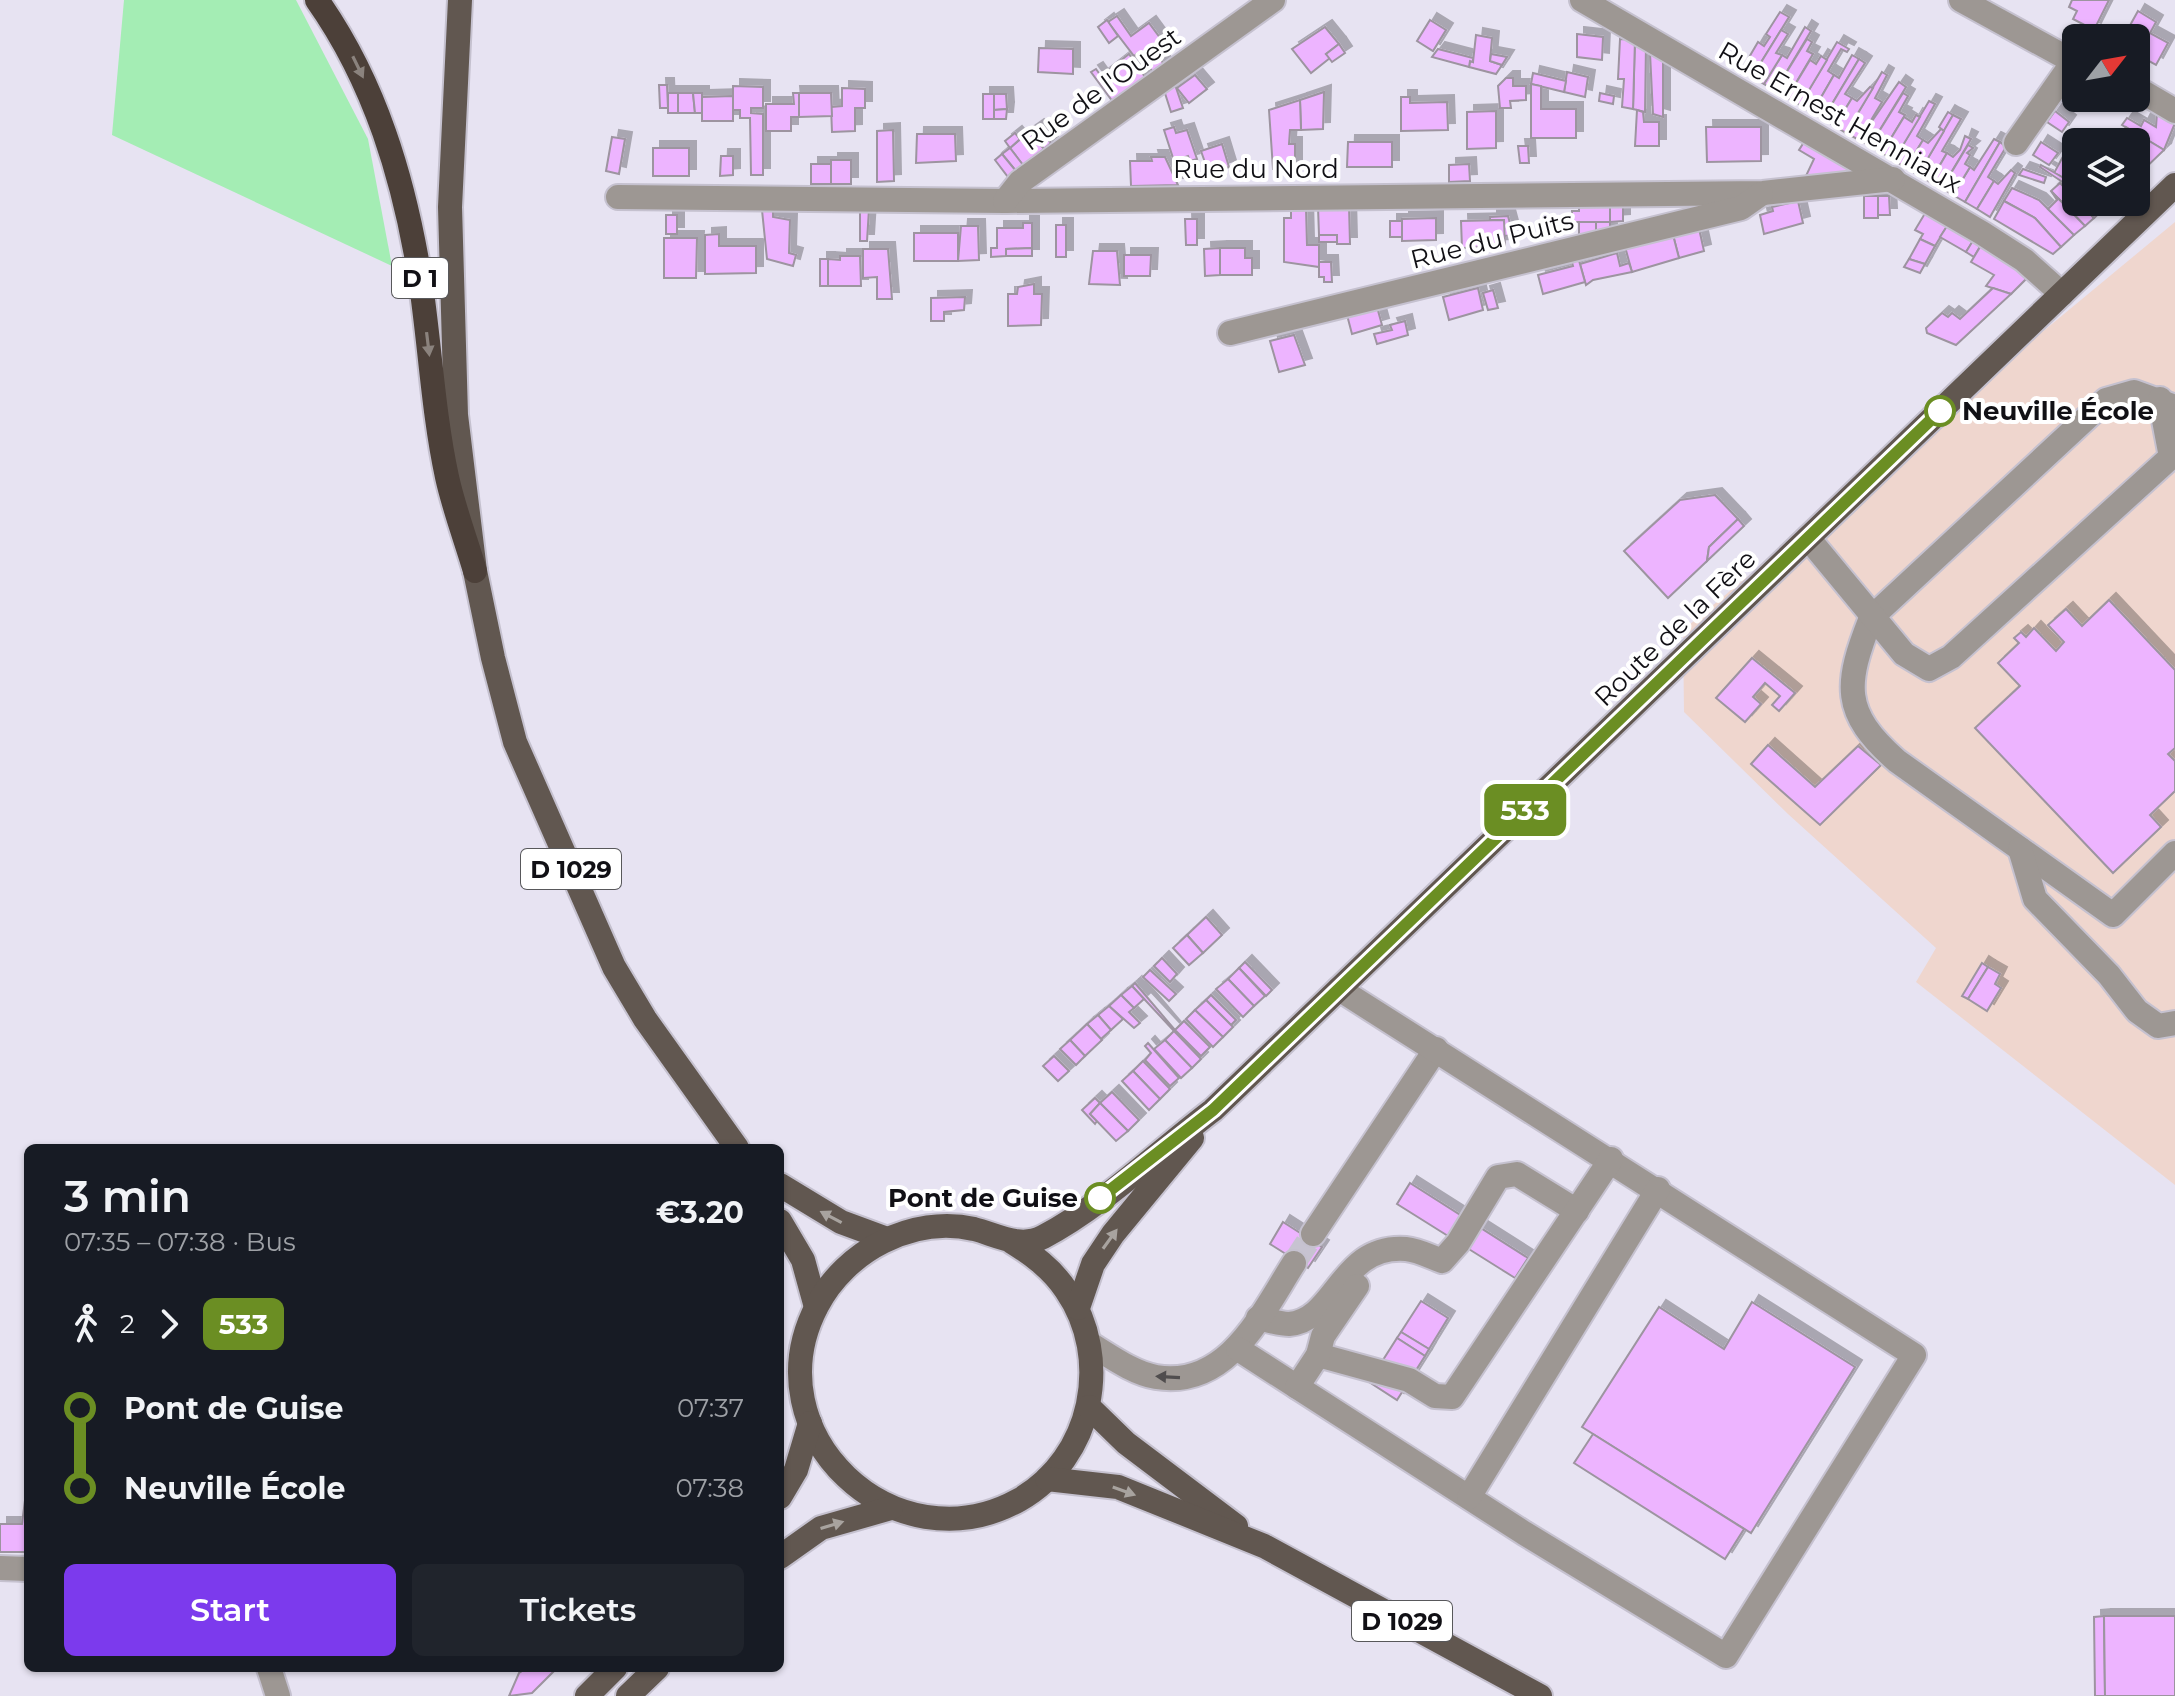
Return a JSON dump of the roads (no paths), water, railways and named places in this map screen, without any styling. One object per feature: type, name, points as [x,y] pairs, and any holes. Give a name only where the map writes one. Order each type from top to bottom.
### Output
[{"type":"highway","name":"D 1","points":[[317,0],[369,89],[396,170],[419,276],[447,478],[475,571]]},
{"type":"main road","name":"D 1029","points":[[460,0],[450,207],[453,345],[461,472],[475,571],[493,658],[515,742],[614,967],[645,1019],[736,1144]]},
{"type":"main road","name":"Route de la Fère","points":[[1012,1242],[1041,1239],[1097,1201],[1213,1110],[2175,185]]},
{"type":"main road","name":"Route de la Fère","points":[[1078,1308],[1093,1264],[1113,1234],[1213,1110]]},
{"type":"main road","points":[[784,1187],[841,1222],[887,1239]]},
{"type":"main road","points":[[784,1228],[803,1260],[816,1307]]},
{"type":"main road","points":[[928,1228],[957,1228],[971,1229],[1012,1242],[1050,1270],[1078,1308],[1090,1344],[1093,1376],[1089,1407],[1066,1458],[1047,1479],[1020,1499],[990,1513],[957,1519],[924,1517],[891,1508],[865,1494],[841,1474],[823,1451],[810,1423],[802,1394],[801,1364],[806,1335],[816,1307],[846,1267],[887,1239],[928,1228]]},
{"type":"main road","name":"D 1029","points":[[1089,1407],[1126,1443],[1264,1546]]},
{"type":"main road","points":[[784,1490],[796,1470],[810,1423]]},
{"type":"main road","name":"D 1029","points":[[1047,1479],[1118,1487],[1264,1546],[1540,1696]]},
{"type":"main road","points":[[784,1554],[821,1528],[891,1508]]},
{"type":"main road","points":[[587,1696],[611,1672]]},
{"type":"main road","points":[[628,1696],[653,1672]]},
{"type":"street","name":"Rue de l'Ouest","points":[[1005,201],[1020,182],[1273,0]]},
{"type":"street","name":"Rue Ernest Henniaux","points":[[1582,0],[1893,179],[2024,260],[2062,294]]},
{"type":"street","points":[[1961,0],[2062,55]]},
{"type":"street","points":[[2016,143],[2062,79]]},
{"type":"street","points":[[2150,96],[2175,111]]},
{"type":"street","name":"Rue du Nord","points":[[618,197],[1005,201],[1763,193],[1893,179]]},
{"type":"street","name":"Rue du Puits","points":[[1230,333],[1741,208],[1763,193]]},
{"type":"street","points":[[1808,538],[1871,618],[1904,654],[1929,669],[1951,657],[2171,457],[2167,403],[2134,392],[2106,400],[1871,618],[1856,655],[1850,691],[1856,715],[1871,738],[2113,915],[2175,853]]},
{"type":"street","points":[[2020,849],[2035,899],[2109,975],[2137,1011],[2158,1026],[2175,1023]]},
{"type":"street","points":[[1238,1349],[1726,1656],[1914,1355],[1611,1159],[1339,989]]},
{"type":"street","points":[[1313,1234],[1436,1049]]},
{"type":"street","points":[[1318,1355],[1409,1380],[1435,1396],[1452,1397],[1611,1159]]},
{"type":"street","points":[[1258,1318],[1290,1324],[1310,1315],[1329,1298],[1351,1268],[1381,1251],[1408,1249],[1442,1261],[1458,1243],[1498,1177],[1517,1174],[1577,1211]]},
{"type":"street","points":[[1469,1497],[1658,1189]]},
{"type":"street","points":[[1297,1387],[1318,1355],[1323,1336],[1381,1251]]},
{"type":"street","points":[[1090,1344],[1155,1377],[1185,1378],[1204,1371],[1238,1349],[1294,1263]]},
{"type":"street","points":[[0,1568],[24,1569]]},
{"type":"street","points":[[270,1672],[278,1696]]},
{"type":"tunnel","points":[[1294,1263],[1313,1234]]},
{"type":"place","name":"Neuville École","points":[[1940,411]]},
{"type":"place","name":"Pont de Guise","points":[[1100,1198]]}]
